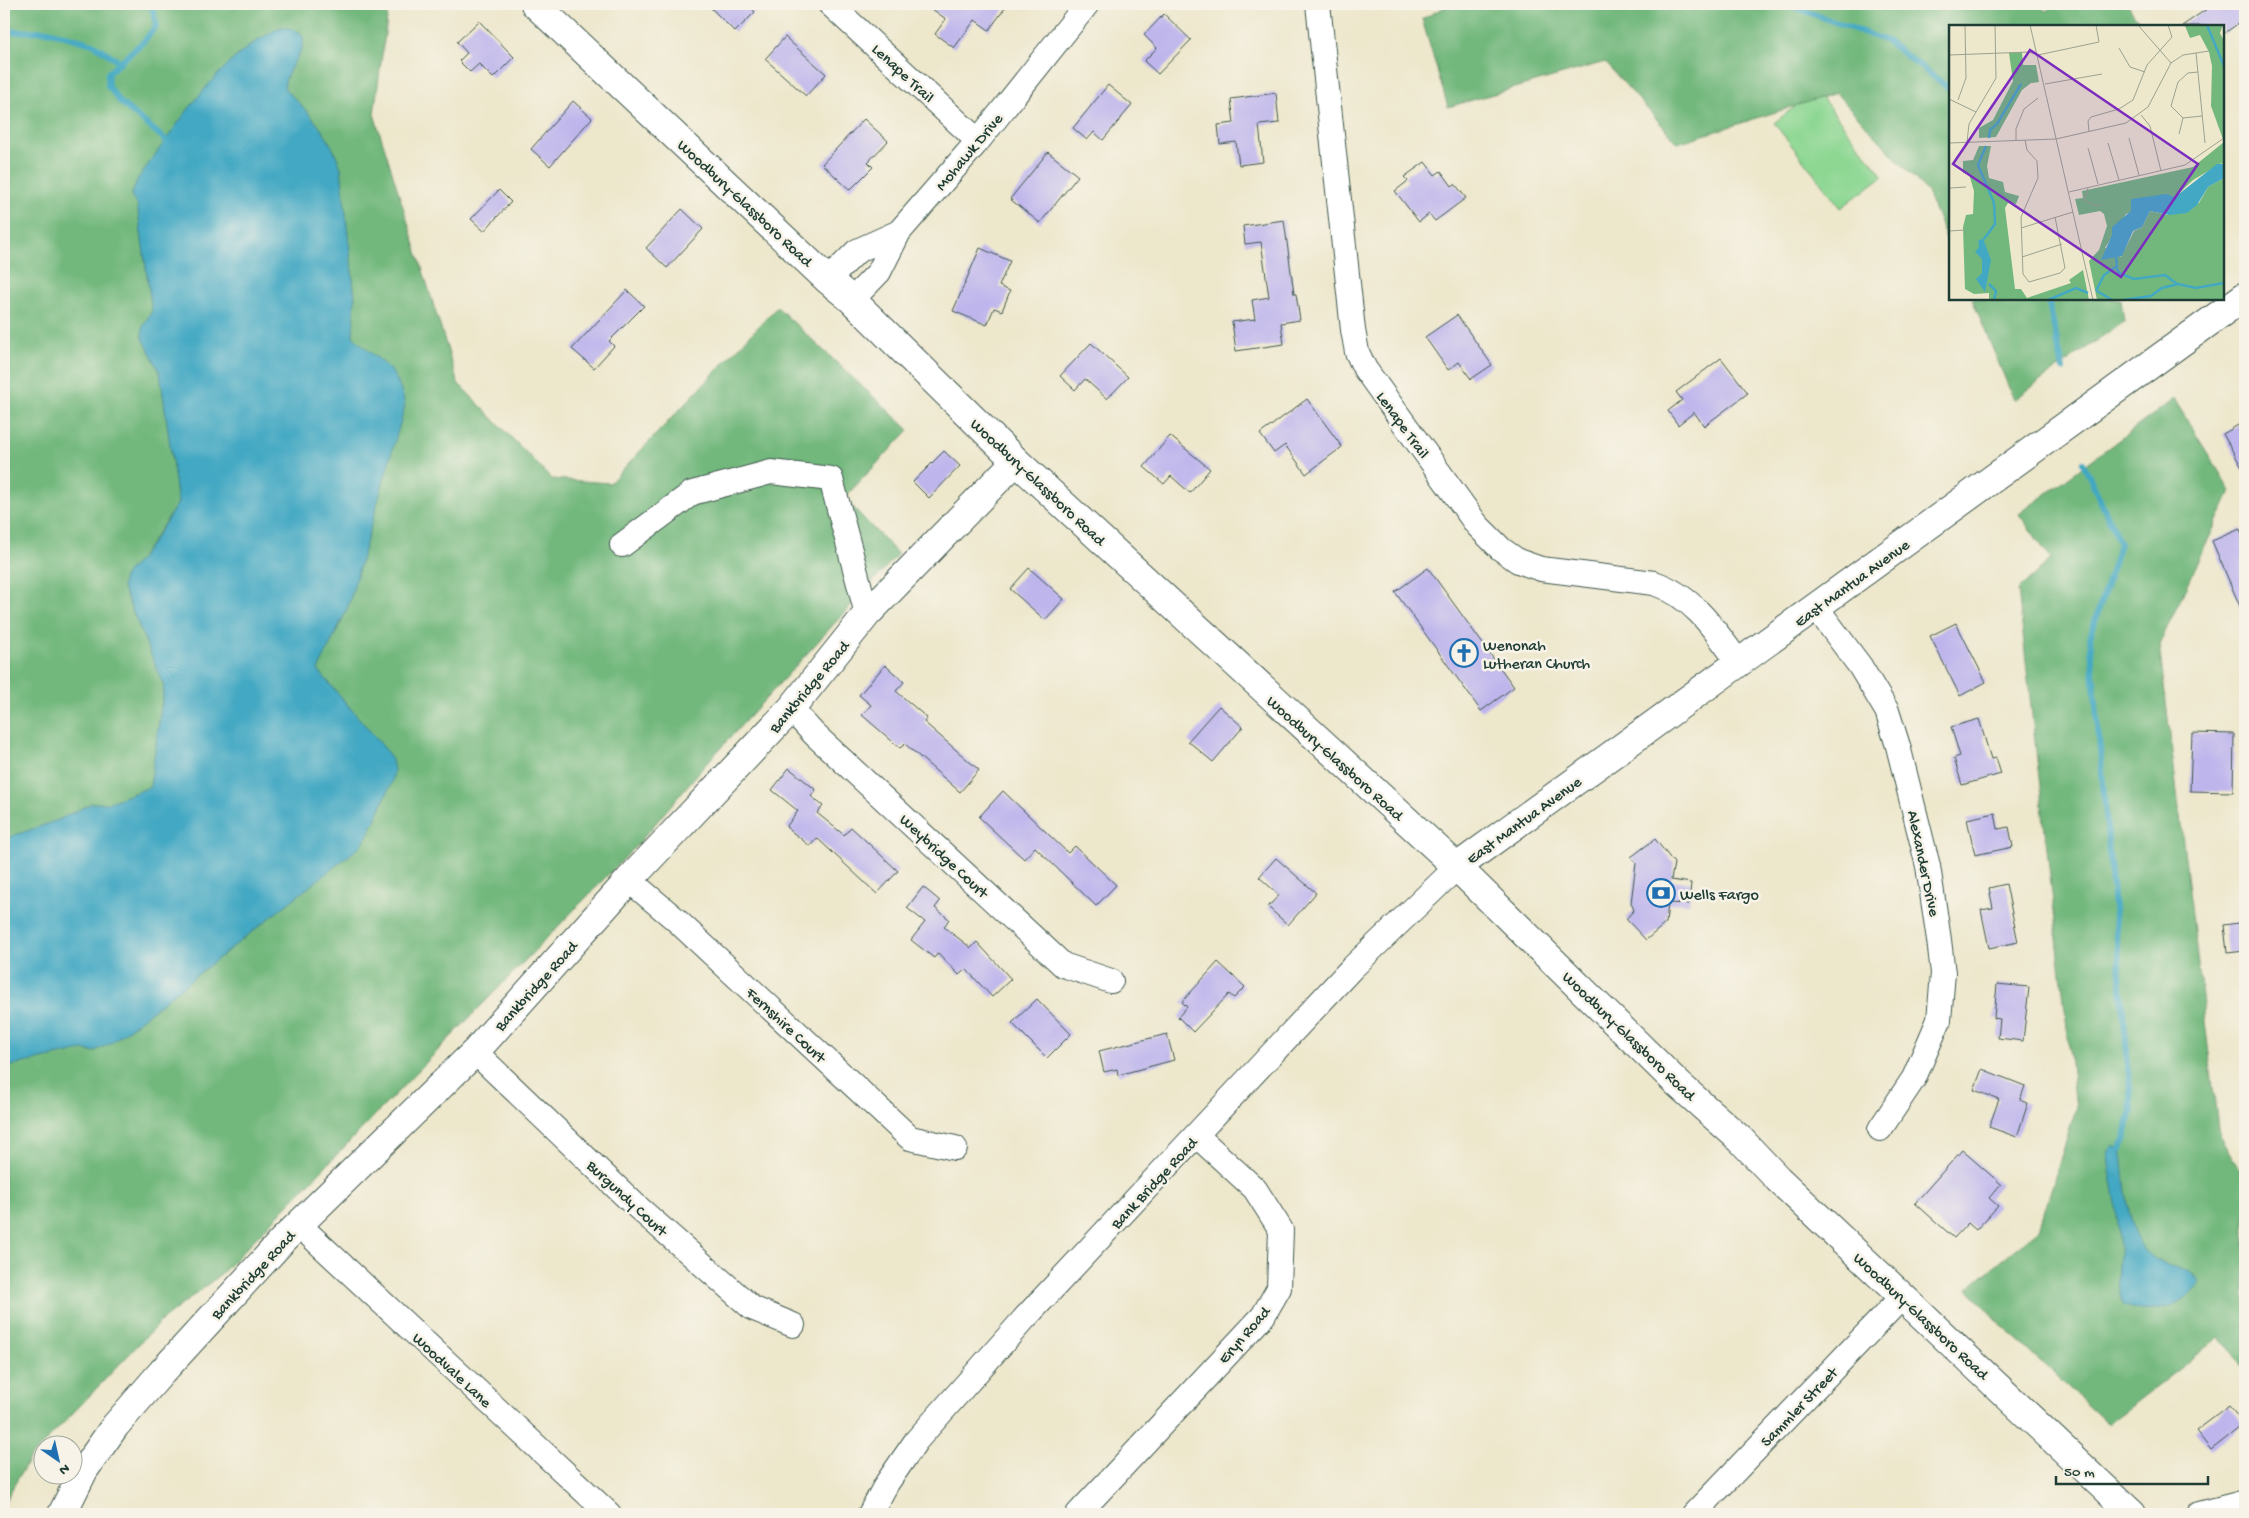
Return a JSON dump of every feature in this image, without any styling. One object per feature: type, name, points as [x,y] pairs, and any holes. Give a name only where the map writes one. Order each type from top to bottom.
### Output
[{"type":"street","name":"Woodbury-Glassboro Road","points":[[535,4],[828,280],[852,300],[1016,461],[1301,726],[1457,867],[1678,1084],[1742,1140],[1778,1179],[2132,1514]]},
{"type":"street","name":"Lenape Trail","points":[[830,4],[978,141]]},
{"type":"street","name":"Mohawk Drive","points":[[852,300],[879,272],[899,232],[978,141],[1087,4]]},
{"type":"street","name":"Lenape Trail","points":[[1318,4],[1354,330],[1357,352],[1365,369],[1477,525],[1501,549],[1518,562],[1540,569],[1665,586],[1687,599],[1697,608],[1738,662]]},
{"type":"street","points":[[828,280],[857,251],[899,232]]},
{"type":"street","name":"East Mantua Avenue","points":[[1457,867],[2245,296]]},
{"type":"street","name":"Bankbridge Road","points":[[62,1514],[84,1470],[115,1426],[298,1224],[475,1052],[629,880],[791,709],[867,614],[1016,461]]},
{"type":"street","points":[[622,545],[692,494],[771,472],[831,479],[867,614]]},
{"type":"street","name":"Alexander Drive","points":[[1816,607],[1860,666],[1887,711],[1898,746],[1928,866],[1940,940],[1943,973],[1939,1020],[1914,1078],[1880,1129]]},
{"type":"street","name":"Weybridge Court","points":[[791,709],[814,734],[1063,965],[1111,981]]},
{"type":"street","name":"Bank Bridge Road","points":[[870,1514],[887,1483],[916,1441],[1024,1319],[1352,968],[1457,867]]},
{"type":"street","name":"Fernshire Court","points":[[629,880],[674,918],[910,1138],[955,1148]]},
{"type":"street","name":"Burgundy Court","points":[[475,1052],[634,1204],[752,1308],[793,1325]]},
{"type":"street","name":"Eryn Road","points":[[1078,1514],[1263,1316],[1279,1288],[1281,1230],[1255,1189],[1196,1135]]},
{"type":"street","name":"Woodvale Lane","points":[[298,1224],[609,1514]]},
{"type":"street","name":"Sammler Street","points":[[1694,1514],[1902,1297]]},
{"type":"street","points":[[2199,1514],[2245,1502]]},
{"type":"green space","points":[[4,4],[389,4],[374,114],[458,383],[552,479],[610,483],[777,307],[909,430],[844,498],[898,554],[705,765],[638,844],[221,1274],[161,1321],[51,1436],[32,1436],[32,1456],[4,1503],[4,1092],[9,1066],[111,1043],[383,747],[318,670],[348,607],[353,336],[341,168],[135,186],[178,503],[122,586],[164,686],[150,788],[4,840]]},
{"type":"green space","points":[[1451,4],[2037,4],[2046,11],[2057,4],[2127,4],[2141,25],[1949,25],[1949,245],[1927,192],[1836,93],[1678,143],[1605,62],[1448,107],[1422,19]]},
{"type":"green space","points":[[1816,90],[1883,176],[1841,208],[1774,123]]},
{"type":"green space","points":[[1972,300],[2121,300],[2124,321],[2014,400]]},
{"type":"green space","points":[[2174,399],[2231,491],[2159,645],[2219,1136],[2245,1177],[2245,1370],[2220,1337],[2108,1424],[1998,1322],[1968,1288],[2039,1229],[2076,1108],[2018,590],[2051,559],[2019,514]]},
{"type":"water","points":[[281,27],[296,30],[302,36],[303,43],[285,80],[285,89],[318,125],[331,145],[341,168],[355,298],[353,336],[386,365],[392,373],[402,392],[405,406],[348,607],[318,670],[386,750],[392,760],[394,770],[392,782],[372,827],[363,843],[357,849],[111,1043],[93,1052],[82,1050],[10,1066],[4,1092],[4,839],[58,820],[92,803],[107,803],[150,787],[164,686],[122,586],[126,574],[146,551],[178,503],[160,373],[142,336],[143,326],[152,311],[137,204],[131,196],[138,178],[185,114],[218,74],[258,40]]},
{"type":"water","points":[[2113,1146],[2121,1150],[2130,1213],[2134,1229],[2141,1243],[2150,1255],[2163,1264],[2193,1273],[2201,1281],[2198,1288],[2181,1301],[2157,1310],[2141,1310],[2124,1305],[2119,1292],[2117,1279],[2118,1225],[2108,1158],[2108,1152]]},
{"type":"building","points":[[707,4],[747,4],[755,12],[735,32]]},
{"type":"building","points":[[925,4],[1008,4],[989,30],[975,20],[954,48],[935,34],[946,19]]},
{"type":"building","points":[[2214,4],[2245,4],[2245,19],[2224,33],[2224,25],[2183,25]]},
{"type":"building","points":[[1164,14],[1191,40],[1158,74],[1144,61],[1157,48],[1144,35]]},
{"type":"building","points":[[479,21],[514,57],[493,78],[479,64],[470,72],[459,61],[467,53],[457,42]]},
{"type":"building","points":[[785,37],[826,74],[806,96],[765,59]]},
{"type":"building","points":[[1108,85],[1132,105],[1103,140],[1094,132],[1087,140],[1073,128]]},
{"type":"building","points":[[1276,93],[1279,123],[1259,125],[1263,162],[1239,165],[1236,142],[1220,144],[1218,125],[1234,123],[1231,99]]},
{"type":"building","points":[[573,101],[592,118],[550,166],[531,149]]},
{"type":"building","points":[[864,119],[888,141],[868,162],[873,167],[850,190],[822,164]]},
{"type":"building","points":[[1048,152],[1078,176],[1040,223],[1010,199]]},
{"type":"building","points":[[1425,162],[1435,175],[1441,171],[1452,186],[1455,184],[1466,198],[1435,221],[1429,214],[1419,222],[1395,191],[1408,181],[1404,177]]},
{"type":"building","points":[[499,190],[511,202],[484,231],[471,219]]},
{"type":"building","points":[[682,209],[703,229],[667,268],[646,248]]},
{"type":"building","points":[[1284,220],[1294,294],[1296,294],[1300,320],[1281,323],[1284,344],[1236,351],[1232,322],[1255,319],[1252,300],[1269,297],[1261,242],[1245,244],[1243,226]]},
{"type":"building","points":[[980,248],[1010,261],[999,286],[1010,291],[1002,311],[994,308],[987,325],[953,311]]},
{"type":"building","points":[[627,290],[644,306],[609,341],[614,346],[594,368],[572,349]]},
{"type":"building","points":[[1457,315],[1492,365],[1471,379],[1459,362],[1448,370],[1425,337]]},
{"type":"building","points":[[1091,343],[1128,377],[1107,399],[1085,379],[1075,390],[1060,376]]},
{"type":"building","points":[[1721,358],[1748,393],[1704,426],[1694,412],[1678,425],[1668,411],[1682,400],[1676,392]]},
{"type":"building","points":[[1307,399],[1342,447],[1306,474],[1285,445],[1274,453],[1260,434]]},
{"type":"building","points":[[2245,421],[2245,473],[2223,434]]},
{"type":"building","points":[[1170,436],[1210,469],[1190,493],[1171,476],[1164,484],[1144,467]]},
{"type":"building","points":[[944,451],[960,466],[929,498],[913,482]]},
{"type":"building","points":[[2240,529],[2245,542],[2245,618],[2212,541]]},
{"type":"building","points":[[1029,568],[1064,599],[1045,620],[1010,589]]},
{"type":"building","name":"Wenonah Lutheran Church","points":[[1428,568],[1514,687],[1481,711],[1395,592]]},
{"type":"building","points":[[1956,623],[1986,682],[1960,696],[1930,636]]},
{"type":"building","points":[[885,665],[904,682],[896,691],[927,718],[924,722],[979,770],[960,792],[905,744],[900,748],[862,715],[871,705],[859,695]]},
{"type":"building","points":[[1219,706],[1243,727],[1213,762],[1188,741]]},
{"type":"building","points":[[1979,719],[1991,759],[1996,758],[2001,774],[1962,785],[1954,758],[1960,756],[1951,727]]},
{"type":"building","points":[[2192,733],[2234,734],[2233,792],[2190,791]]},
{"type":"building","points":[[789,768],[816,790],[811,796],[823,806],[817,813],[844,835],[851,827],[898,871],[877,894],[817,838],[810,846],[786,827],[798,811],[772,790]]},
{"type":"building","points":[[1003,791],[1068,853],[1075,846],[1116,885],[1096,906],[1035,847],[1024,859],[979,817]]},
{"type":"building","points":[[1995,813],[1998,829],[2009,827],[2013,847],[1975,855],[1967,819]]},
{"type":"building","name":"Wells Fargo","points":[[1655,839],[1674,863],[1671,880],[1691,883],[1689,904],[1668,903],[1666,923],[1646,940],[1626,919],[1634,910],[1631,903],[1636,863],[1631,857]]},
{"type":"building","points":[[1276,858],[1316,893],[1288,925],[1268,907],[1279,895],[1259,877]]},
{"type":"building","points":[[2006,884],[2018,942],[1989,948],[1981,910],[1993,908],[1989,888]]},
{"type":"building","points":[[923,887],[940,901],[935,908],[949,919],[944,927],[971,948],[977,942],[1011,979],[992,997],[966,969],[959,975],[938,953],[934,958],[911,940],[925,922],[907,908]]},
{"type":"building","points":[[2245,922],[2245,951],[2227,953],[2224,925]]},
{"type":"building","points":[[1218,962],[1245,987],[1234,998],[1229,994],[1193,1032],[1178,1017],[1187,1007],[1182,1002]]},
{"type":"building","points":[[1997,984],[2029,987],[2023,1041],[1998,1038],[2000,1019],[1994,1018]]},
{"type":"building","points":[[1037,999],[1071,1034],[1047,1058],[1012,1023]]},
{"type":"building","points":[[1167,1034],[1174,1060],[1118,1075],[1117,1069],[1104,1072],[1099,1051]]},
{"type":"building","points":[[1982,1069],[2025,1086],[2020,1100],[2028,1103],[2017,1137],[1989,1127],[1999,1099],[1974,1090]]},
{"type":"building","points":[[1962,1150],[2001,1184],[1989,1198],[1998,1206],[1976,1230],[1968,1223],[1954,1238],[1915,1203]]},
{"type":"building","points":[[2229,1406],[2244,1424],[2211,1450],[2196,1431]]},
{"type":"waterway","points":[[147,4],[153,9],[156,26],[144,41],[108,73],[108,86],[121,103],[173,146]]},
{"type":"waterway","points":[[1786,4],[1887,41],[1949,88]]},
{"type":"waterway","points":[[4,32],[48,31],[93,44],[120,62]]},
{"type":"waterway","points":[[2048,300],[2063,369]]},
{"type":"waterway","points":[[2083,463],[2120,543],[2090,637],[2132,1111],[2121,1150]]},
{"type":"place","name":"Wenonah Lutheran Church","points":[[1464,653]]},
{"type":"place","name":"Wells Fargo","points":[[1661,893]]}]
